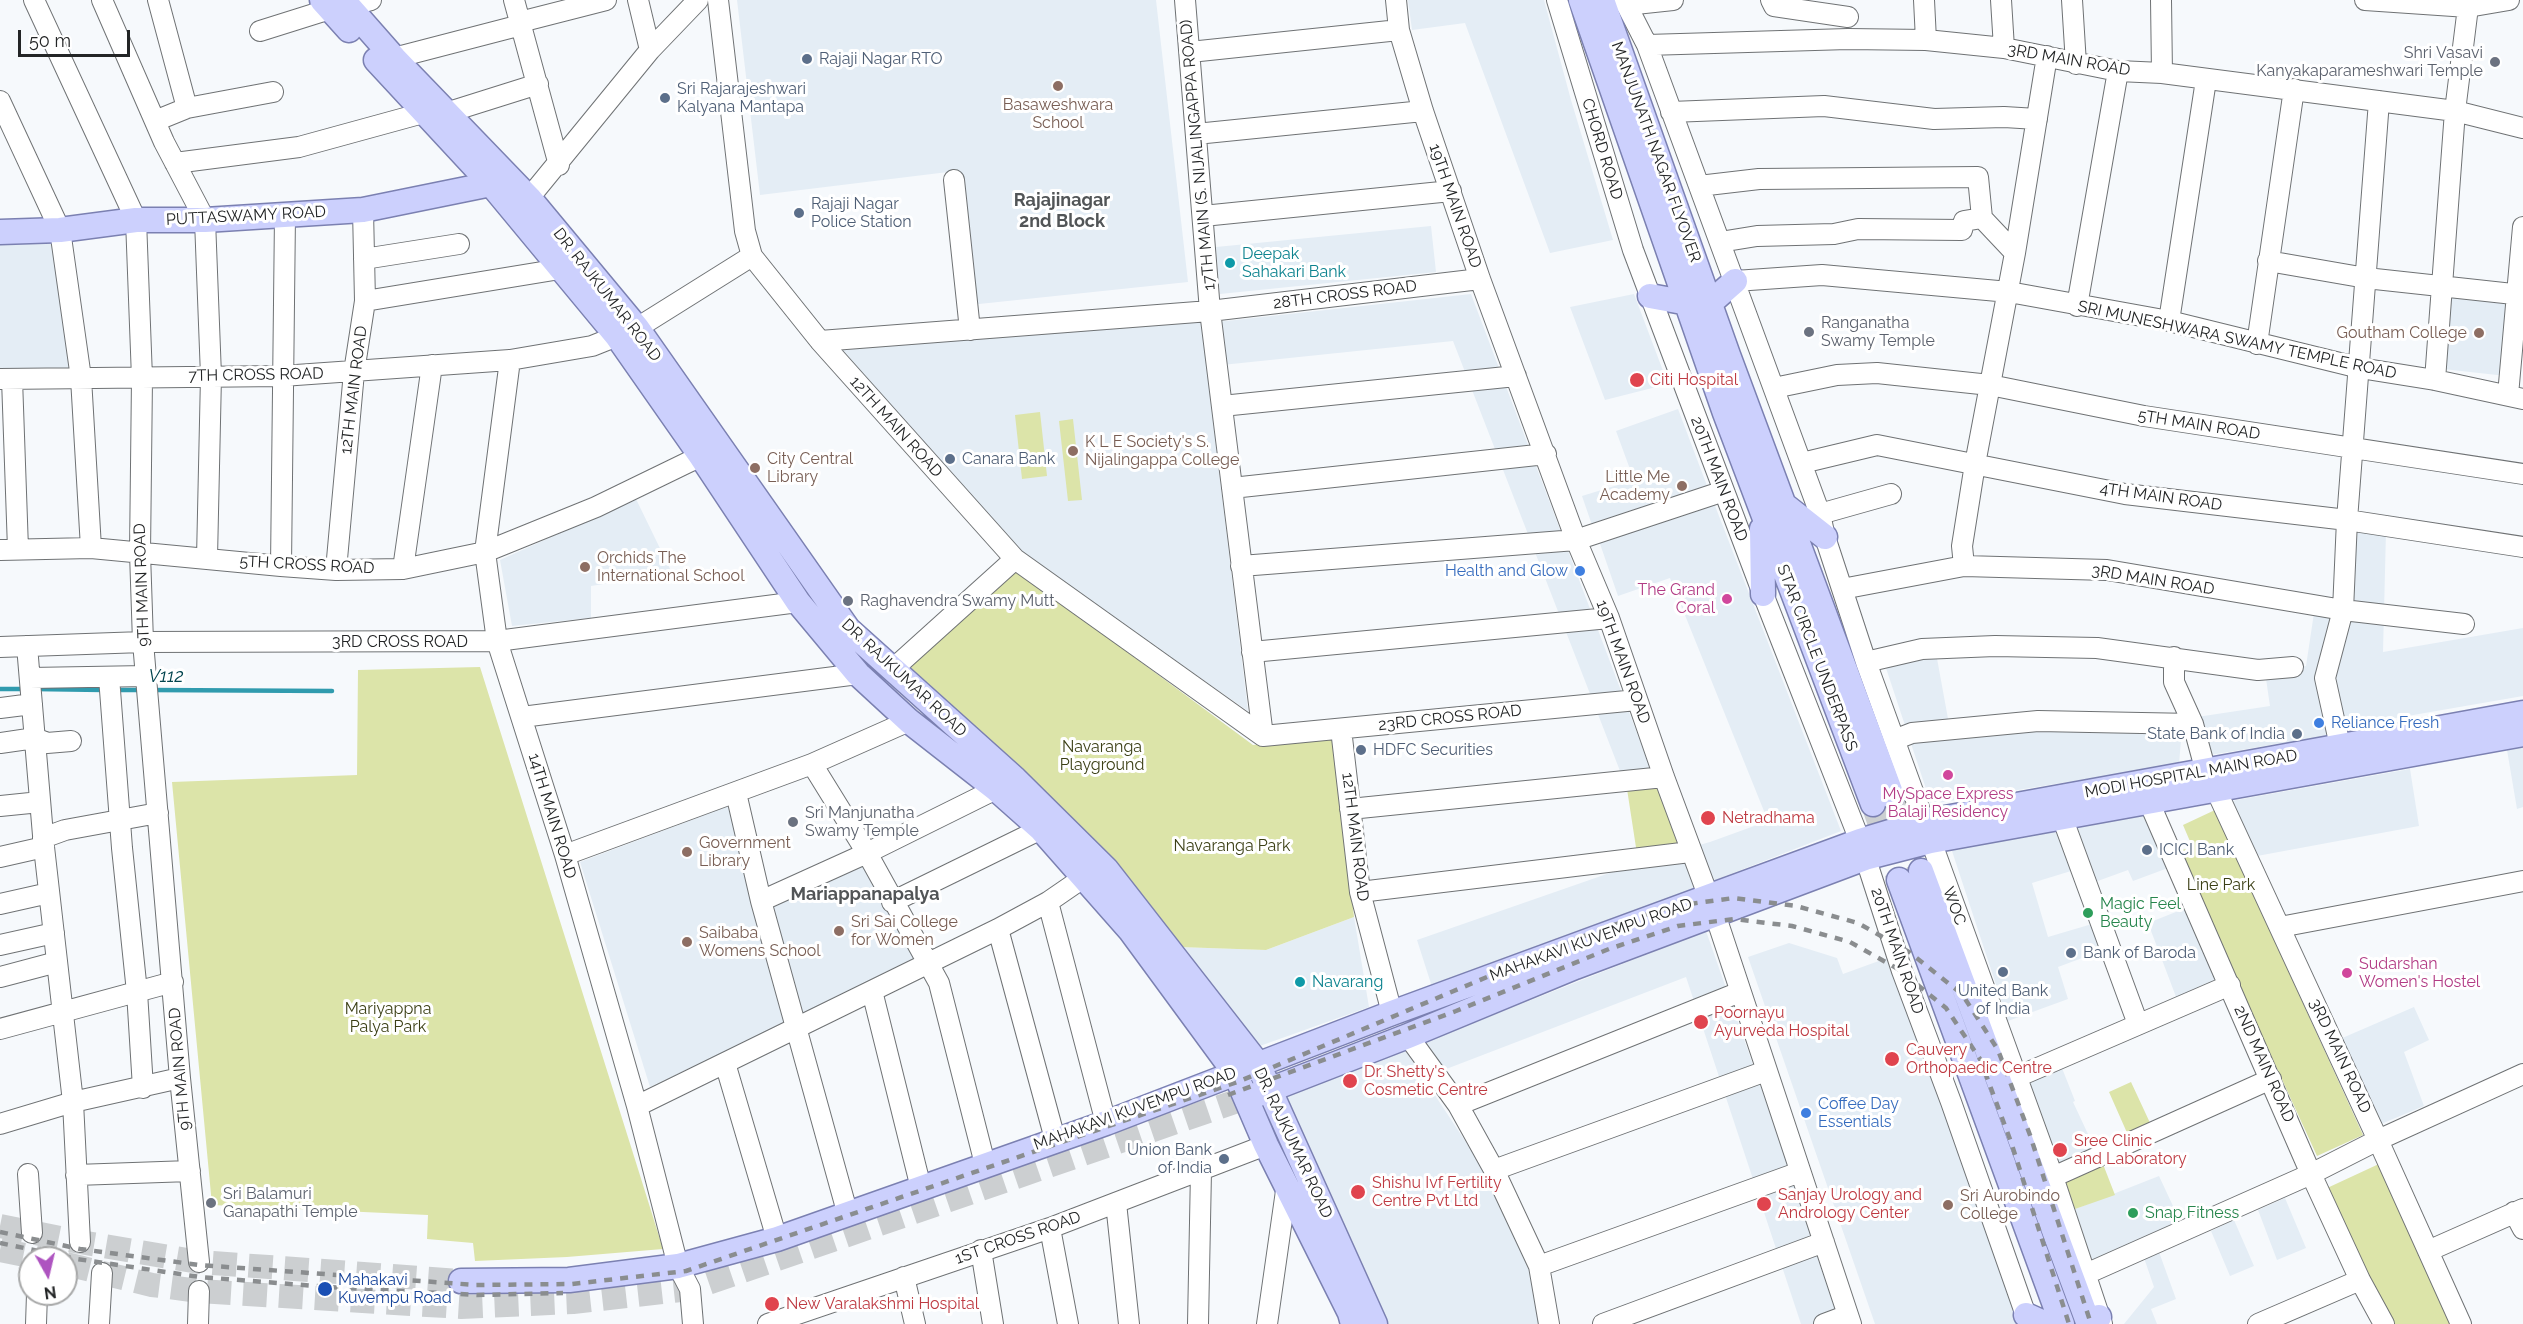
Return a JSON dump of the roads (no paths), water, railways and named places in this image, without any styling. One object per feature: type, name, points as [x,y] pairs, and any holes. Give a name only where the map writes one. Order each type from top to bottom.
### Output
[{"type":"main road","name":"MANJUNATH NAGAR FLYOVER","points":[[1581,0],[1675,235]]},
{"type":"main road","name":"MANJUNATH NAGAR FLYOVER","points":[[1602,0],[1675,235],[1699,303]]},
{"type":"main road","name":"DR. RAJKUMAR ROAD","points":[[336,4],[394,57],[530,198],[848,629],[1015,779],[1258,1064],[1375,1324]]},
{"type":"main road","name":"DR. RAJKUMAR ROAD","points":[[336,4],[423,113],[491,184],[560,269],[627,332],[701,456],[798,602],[858,674],[909,721],[996,789],[1093,871],[1130,930],[1235,1073],[1266,1144],[1350,1313],[1353,1324]]},
{"type":"main road","name":"PUTTASWAMY ROAD","points":[[0,232],[60,230],[136,220],[205,220],[363,210],[491,184]]},
{"type":"main road","points":[[1650,296],[1699,303],[1735,281]]},
{"type":"main road","points":[[1699,303],[1772,508],[1763,594]]},
{"type":"main road","points":[[1772,508],[1823,525]]},
{"type":"main road","name":"STAR CIRCLE UNDERPASS","points":[[1772,508],[1882,800]]},
{"type":"main road","name":"MODI HOSPITAL MAIN ROAD","points":[[1927,832],[2062,817],[2149,802],[2211,781],[2340,746],[2523,713]]},
{"type":"main road","name":"MODI HOSPITAL MAIN ROAD","points":[[1863,849],[1927,832],[2211,781],[2523,734]]},
{"type":"main road","name":"MAHAKAVI KUVEMPU ROAD","points":[[461,1281],[569,1280],[678,1266],[777,1239],[1055,1139],[1106,1123],[1392,1013],[1712,905],[1863,849]]},
{"type":"main road","points":[[2062,1324],[1910,875],[2096,1321]]},
{"type":"main road","name":"MAHAKAVI KUVEMPU ROAD","points":[[1246,1098],[1408,1036],[1575,967],[1712,905]]},
{"type":"street","name":"9TH MAIN ROAD","points":[[34,0],[136,220],[142,378],[140,553],[143,642],[180,1078],[199,1262]]},
{"type":"street","points":[[102,0],[155,121],[205,220],[210,375],[207,558]]},
{"type":"street","points":[[158,0],[187,108]]},
{"type":"street","points":[[260,31],[336,4],[371,0]]},
{"type":"street","points":[[514,0],[559,165]]},
{"type":"street","points":[[394,57],[606,0]]},
{"type":"street","points":[[638,0],[650,50]]},
{"type":"street","points":[[530,198],[650,50],[698,0]]},
{"type":"street","name":"12TH MAIN ROAD","points":[[718,0],[745,231],[752,256],[820,341],[1015,559],[1263,736]]},
{"type":"street","name":"17TH MAIN (S. NIJALINGAPPA ROAD)","points":[[1185,0],[1210,310],[1263,736]]},
{"type":"street","name":"19TH MAIN ROAD","points":[[1396,0],[1399,30],[1423,111],[1480,279],[1576,540],[1609,618],[1690,852],[1712,905],[1850,1320]]},
{"type":"street","name":"CHORD ROAD","points":[[1557,0],[1633,250],[1650,296]]},
{"type":"street","points":[[1673,0],[1625,2],[1647,45],[1735,281]]},
{"type":"street","points":[[1771,0],[1774,6],[1847,9],[1848,39]]},
{"type":"street","points":[[1924,0],[1926,40]]},
{"type":"street","points":[[2001,0],[2004,48]]},
{"type":"street","points":[[2072,0],[2076,64]]},
{"type":"street","points":[[2161,0],[2162,73]]},
{"type":"street","points":[[2374,1],[2468,7],[2509,0]]},
{"type":"street","points":[[2435,380],[2455,111],[2468,7]]},
{"type":"street","points":[[1190,52],[1399,30]]},
{"type":"street","name":"3RD MAIN ROAD","points":[[1647,45],[1848,39],[1926,40],[2004,48],[2118,71],[2162,73],[2455,111],[2523,128]]},
{"type":"street","points":[[1964,566],[1962,546],[1975,464],[2015,253],[2047,56]]},
{"type":"street","points":[[2077,306],[2118,71]]},
{"type":"street","points":[[2169,321],[2206,80]]},
{"type":"street","points":[[449,112],[538,84]]},
{"type":"street","points":[[2257,344],[2294,89]]},
{"type":"street","points":[[155,121],[187,108],[273,93]]},
{"type":"street","points":[[0,101],[60,230],[81,378],[91,548]]},
{"type":"street","points":[[2340,746],[2325,678],[2343,610],[2347,520],[2379,101]]},
{"type":"street","points":[[1671,111],[1824,106],[1934,119],[2004,117],[2037,119]]},
{"type":"street","points":[[1196,134],[1423,111]]},
{"type":"street","points":[[175,163],[299,147],[423,113]]},
{"type":"street","points":[[1699,186],[1759,179],[1978,177],[1982,218],[2015,253]]},
{"type":"street","points":[[954,180],[970,330]]},
{"type":"street","points":[[1203,216],[1451,190]]},
{"type":"street","name":"12TH MAIN ROAD","points":[[336,570],[354,372],[365,301],[363,210]]},
{"type":"street","points":[[281,566],[285,215]]},
{"type":"street","points":[[1720,242],[1757,236],[1834,234],[1858,229],[1962,230],[1964,221],[1982,218]]},
{"type":"street","points":[[2516,397],[2523,227]]},
{"type":"street","points":[[364,260],[459,244]]},
{"type":"street","points":[[627,332],[752,256]]},
{"type":"street","points":[[2268,261],[2366,278],[2520,294]]},
{"type":"street","points":[[365,301],[560,269]]},
{"type":"street","name":"SRI MUNESHWARA SWAMY TEMPLE ROAD","points":[[1735,281],[1822,275],[2008,292],[2169,321],[2360,368],[2435,380],[2516,397]]},
{"type":"street","name":"28TH CROSS ROAD","points":[[820,341],[1210,310],[1480,279]]},
{"type":"street","name":"WOC","points":[[1735,281],[1823,525],[1866,662],[2053,1176],[2086,1274],[2096,1321]]},
{"type":"street","name":"20TH MAIN ROAD","points":[[1650,296],[1863,849],[1902,971],[2033,1321]]},
{"type":"street","name":"7TH CROSS ROAD","points":[[6,379],[282,376],[354,372],[510,360],[592,346],[627,332]]},
{"type":"street","name":"14TH MAIN ROAD","points":[[510,360],[485,552],[497,642],[565,855],[638,1106],[678,1266],[690,1289],[693,1324]]},
{"type":"street","points":[[403,568],[432,365]]},
{"type":"street","name":"5TH MAIN ROAD","points":[[1774,388],[1837,375],[1876,373],[1990,385],[2144,416],[2354,450],[2523,474]]},
{"type":"street","points":[[1222,406],[1516,376]]},
{"type":"street","points":[[6,379],[9,550]]},
{"type":"street","name":"4TH MAIN ROAD","points":[[1802,464],[1877,445],[2125,494],[2347,520],[2523,547]]},
{"type":"street","points":[[1232,488],[1546,454]]},
{"type":"street","name":"5TH CROSS ROAD","points":[[9,550],[91,548],[336,570],[403,568],[485,552],[596,507],[701,456]]},
{"type":"street","points":[[1241,566],[1576,540],[1724,491]]},
{"type":"street","points":[[1823,525],[1891,494]]},
{"type":"street","points":[[892,669],[1015,559]]},
{"type":"street","name":"3RD MAIN ROAD","points":[[1842,589],[1964,566],[2107,570],[2343,610],[2464,624]]},
{"type":"street","name":"3RD CROSS ROAD","points":[[0,647],[143,642],[497,642],[798,602]]},
{"type":"street","points":[[1252,652],[1609,618]]},
{"type":"street","points":[[27,646],[43,843],[72,1102],[80,1242]]},
{"type":"street","points":[[1866,662],[1922,649],[1995,646],[2097,648],[2258,670],[2293,667]]},
{"type":"street","points":[[2174,657],[2174,682],[2193,724],[2211,781]]},
{"type":"street","points":[[522,717],[858,674]]},
{"type":"street","points":[[0,708],[31,690],[147,685]]},
{"type":"street","points":[[110,686],[120,820],[137,992],[143,1088]]},
{"type":"street","name":"23RD CROSS ROAD","points":[[1263,736],[1637,700]]},
{"type":"street","points":[[565,855],[812,764],[909,721]]},
{"type":"street","points":[[1894,740],[1912,733],[2038,721],[2193,724]]},
{"type":"street","name":"12TH MAIN ROAD","points":[[1341,729],[1359,892],[1392,1013]]},
{"type":"street","points":[[0,743],[35,738],[47,743],[71,741]]},
{"type":"street","points":[[812,764],[867,853],[892,902],[939,983],[985,1164]]},
{"type":"street","points":[[1350,809],[1664,777]]},
{"type":"street","name":"3RD MAIN ROAD","points":[[2211,781],[2379,1140],[2461,1324]]},
{"type":"street","points":[[761,901],[867,853],[996,789]]},
{"type":"street","points":[[736,793],[761,901],[848,1215]]},
{"type":"street","points":[[0,806],[40,801]]},
{"type":"street","name":"2ND MAIN ROAD","points":[[2149,802],[2311,1174],[2360,1280],[2384,1324]]},
{"type":"street","points":[[0,857],[43,843],[65,830],[158,813]]},
{"type":"street","points":[[2062,817],[2139,1024]]},
{"type":"street","points":[[892,902],[1041,829]]},
{"type":"street","points":[[1359,892],[1690,852]]},
{"type":"street","points":[[638,1106],[998,928],[1048,902],[1093,871]]},
{"type":"street","points":[[2280,927],[2523,881]]},
{"type":"street","points":[[0,904],[49,893]]},
{"type":"street","points":[[1048,902],[1106,1123]]},
{"type":"street","points":[[998,928],[1055,1139]]},
{"type":"street","points":[[0,945],[54,933]]},
{"type":"street","points":[[0,977],[57,962]]},
{"type":"street","points":[[0,1029],[173,982]]},
{"type":"street","points":[[2017,1077],[2230,985]]},
{"type":"street","points":[[872,991],[921,1188]]},
{"type":"street","points":[[1458,1105],[1740,992]]},
{"type":"street","points":[[1408,1036],[1458,1105],[1494,1170],[1539,1266],[1549,1324]]},
{"type":"street","points":[[725,1063],[777,1239]]},
{"type":"street","points":[[1494,1170],[1766,1071]]},
{"type":"street","points":[[2086,1274],[2311,1174],[2523,1074]]},
{"type":"street","points":[[0,1124],[72,1102],[180,1078]]},
{"type":"street","points":[[2053,1176],[2271,1079]]},
{"type":"street","name":"1ST CROSS ROAD","points":[[768,1324],[821,1316],[904,1277],[1050,1228],[1266,1144]]},
{"type":"street","points":[[76,1175],[190,1171]]},
{"type":"street","points":[[1198,1324],[1201,1171]]},
{"type":"street","points":[[1539,1266],[1800,1172]]},
{"type":"street","points":[[28,1174],[32,1233]]},
{"type":"street","points":[[1267,1324],[1287,1184]]},
{"type":"street","points":[[1116,1203],[1129,1324]]},
{"type":"street","points":[[2428,1251],[2520,1217]]},
{"type":"street","points":[[1050,1228],[1068,1324]]},
{"type":"street","points":[[1603,1324],[1824,1242]]},
{"type":"street","points":[[981,1250],[993,1324]]},
{"type":"street","points":[[99,1324],[102,1273]]},
{"type":"street","points":[[904,1277],[915,1324]]},
{"type":"street","points":[[2265,1323],[2360,1280]]},
{"type":"street","points":[[198,1324],[199,1291]]},
{"type":"street","points":[[36,1324],[37,1306]]},
{"type":"street","points":[[1824,1324],[1850,1320]]},
{"type":"waterway","name":"V112","points":[[0,689],[26,689]]},
{"type":"waterway","name":"V112","points":[[34,689],[104,690]]},
{"type":"waterway","name":"V112","points":[[115,690],[143,690]]},
{"type":"waterway","name":"V112","points":[[151,690],[332,691]]},
{"type":"tunnel","points":[[1892,796],[1921,871]]},
{"type":"tunnel","points":[[1873,804],[1899,880]]},
{"type":"tunnel","points":[[78,1267],[152,1285],[199,1291],[461,1307],[573,1302],[690,1289],[1246,1098]]},
{"type":"tunnel","points":[[0,1226],[199,1262],[461,1281]]},
{"type":"tunnel","points":[[0,1250],[18,1254]]},
{"type":"railway","points":[[0,1232],[80,1249],[199,1265],[476,1285],[572,1284],[686,1271],[1240,1081],[1601,929],[1674,906],[1734,898],[1796,906],[1858,923],[1909,952],[1962,994],[1998,1050],[2030,1135],[2091,1324]]},
{"type":"railway","points":[[1228,1095],[1456,1011],[1609,949],[1678,926],[1734,919],[1792,926],[1850,942],[1898,969],[1946,1008],[1980,1059],[2011,1142],[2069,1324]]},
{"type":"railway","points":[[0,1243],[77,1259],[200,1277],[477,1295],[563,1293]]},
{"type":"place","name":"Rajaji Nagar RTO","points":[[807,59]]},
{"type":"place","name":"Shri Vasavi Kanyakaparameshwari Temple","points":[[2495,62]]},
{"type":"place","name":"Basaweshwara School","points":[[1058,86]]},
{"type":"place","name":"Sri Rajarajeshwari Kalyana Mantapa","points":[[665,98]]},
{"type":"place","name":"Rajaji Nagar Police Station","points":[[799,213]]},
{"type":"place","name":"Deepak Sahakari Bank","points":[[1230,263]]},
{"type":"place","name":"Ranganatha Swamy Temple","points":[[1809,332]]},
{"type":"place","name":"Goutham College","points":[[2479,333]]},
{"type":"place","name":"Citi Hospital","points":[[1637,380]]},
{"type":"place","name":"K L E Society's S. Nijalingappa College","points":[[1073,451]]},
{"type":"place","name":"Canara Bank","points":[[950,459]]},
{"type":"place","name":"City Central Library","points":[[755,468]]},
{"type":"place","name":"Little Me Academy","points":[[1682,486]]},
{"type":"place","name":"Orchids The International School","points":[[585,567]]},
{"type":"place","name":"Health and Glow","points":[[1580,571]]},
{"type":"place","name":"The Grand Coral","points":[[1727,599]]},
{"type":"place","name":"Raghavendra Swamy Mutt","points":[[848,601]]},
{"type":"place","name":"Reliance Fresh","points":[[2319,723]]},
{"type":"place","name":"State Bank of India","points":[[2297,734]]},
{"type":"place","name":"HDFC Securities","points":[[1361,750]]},
{"type":"place","name":"MySpace Express Balaji Residency","points":[[1948,775]]},
{"type":"place","name":"Netradhama","points":[[1708,818]]},
{"type":"place","name":"Sri Manjunatha Swamy Temple","points":[[793,822]]},
{"type":"place","name":"ICICI Bank","points":[[2147,850]]},
{"type":"place","name":"Government Library","points":[[687,852]]},
{"type":"place","name":"Magic Feel Beauty","points":[[2088,913]]},
{"type":"place","name":"Sri Sai College for Women","points":[[839,931]]},
{"type":"place","name":"Saibaba Womens School","points":[[687,942]]},
{"type":"place","name":"Bank of Baroda","points":[[2071,953]]},
{"type":"place","name":"United Bank of India","points":[[2003,972]]},
{"type":"place","name":"Sudarshan Women's Hostel","points":[[2347,973]]},
{"type":"place","name":"Navarang","points":[[1300,982]]},
{"type":"place","name":"Poornayu Ayurveda Hospital","points":[[1701,1022]]},
{"type":"place","name":"Cauvery Orthopaedic Centre","points":[[1892,1059]]},
{"type":"place","name":"Dr. Shetty's Cosmetic Centre","points":[[1350,1081]]},
{"type":"place","name":"Coffee Day Essentials","points":[[1806,1113]]},
{"type":"place","name":"Sree Clinic and Laboratory","points":[[2060,1150]]},
{"type":"place","name":"Union Bank of India","points":[[1224,1159]]},
{"type":"place","name":"Shishu Ivf Fertility Centre Pvt Ltd","points":[[1358,1192]]},
{"type":"place","name":"Sri Balamuri Ganapathi Temple","points":[[211,1203]]},
{"type":"place","name":"Sanjay Urology and Andrology Center","points":[[1764,1204]]},
{"type":"place","name":"Sri Aurobindo College","points":[[1948,1205]]},
{"type":"place","name":"Snap Fitness","points":[[2133,1213]]},
{"type":"place","name":"Mahakavi Kuvempu Road","points":[[325,1289]]},
{"type":"place","name":"New Varalakshmi Hospital","points":[[772,1304]]},
{"type":"district","name":"Rajajinagar 2nd Block","points":[[1062,211]]},
{"type":"district","name":"Mariappanapalya","points":[[865,895]]},
{"type":"park label","name":"Navaranga Playground","points":[[1102,756]]},
{"type":"park label","name":"Navaranga Park","points":[[1232,846]]},
{"type":"park label","name":"Line Park","points":[[2221,885]]},
{"type":"park label","name":"Mariyappna Palya Park","points":[[388,1018]]}]
